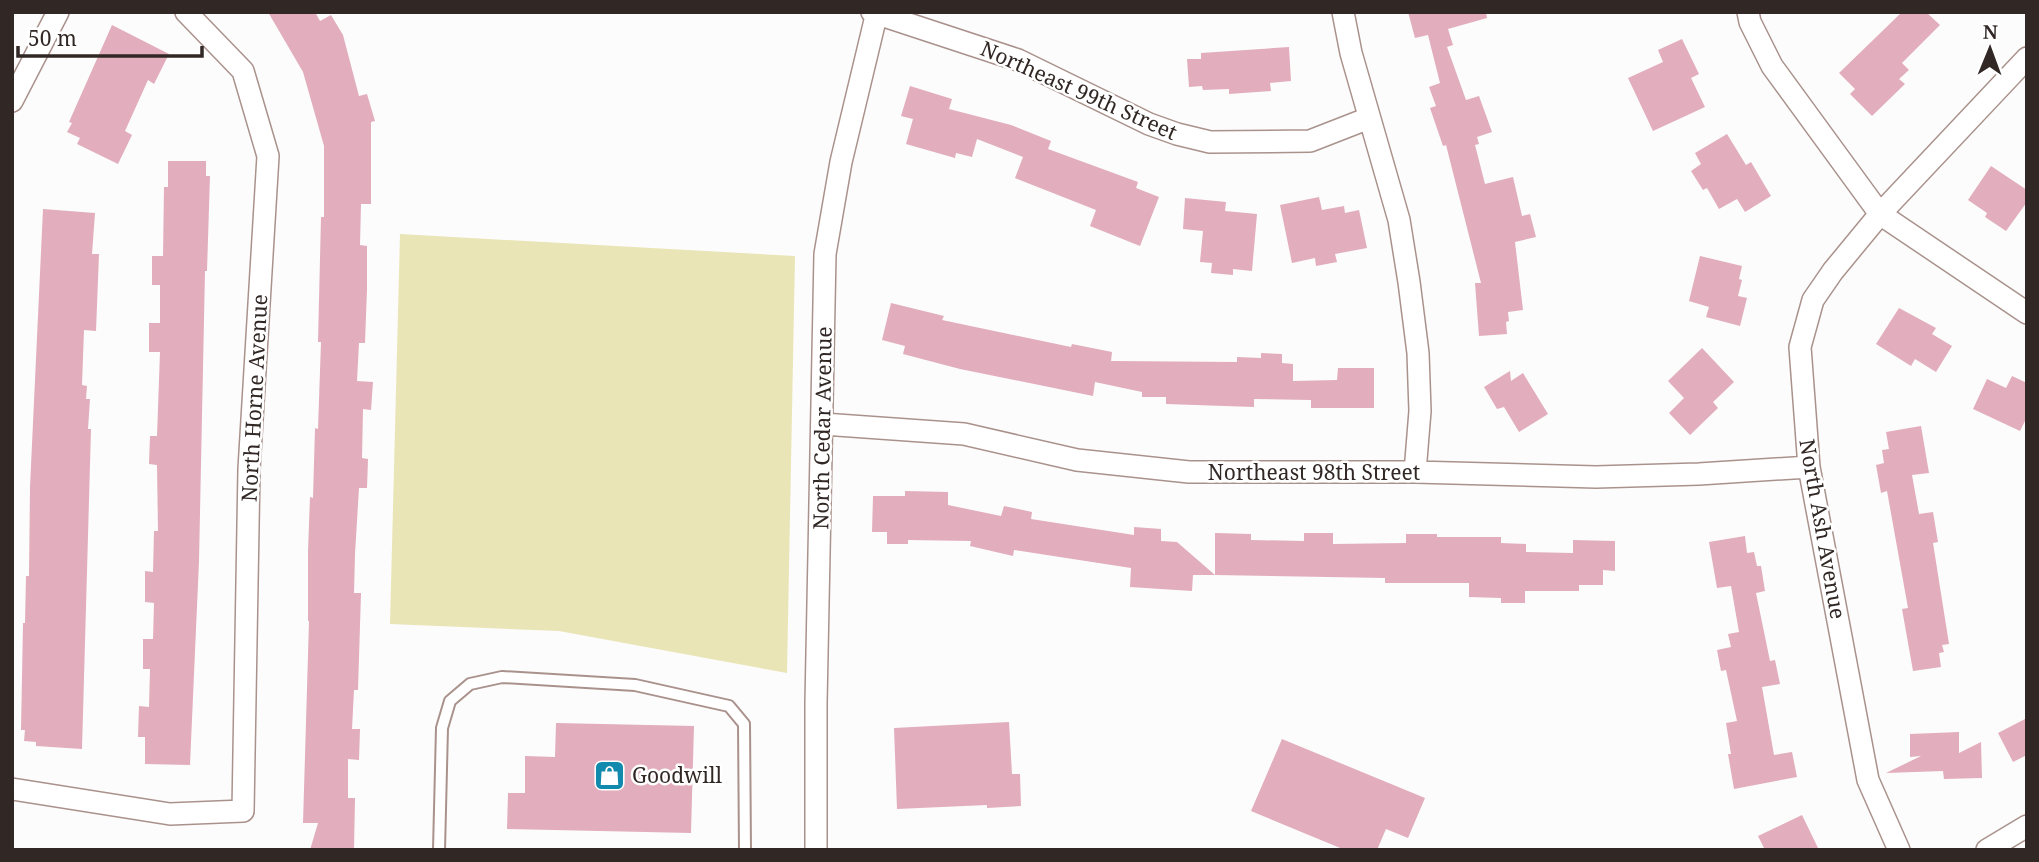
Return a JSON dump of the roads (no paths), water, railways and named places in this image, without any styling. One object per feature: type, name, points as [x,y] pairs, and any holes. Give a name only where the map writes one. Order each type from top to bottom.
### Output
[{"type":"street","points":[[12,101],[58,12]]},
{"type":"street","name":"North Horne Avenue","points":[[12,789],[170,814],[243,811],[249,469],[268,156],[243,71],[186,12]]},
{"type":"street","points":[[1343,12],[1351,53],[1399,220],[1409,282],[1418,353],[1420,411],[1415,472]]},
{"type":"street","points":[[1748,12],[1750,22],[1772,66],[1880,214],[2027,313]]},
{"type":"street","name":"Northeast 99th Street","points":[[876,13],[1018,60],[1149,124],[1210,142],[1310,141],[1369,118]]},
{"type":"street","name":"North Cedar Avenue","points":[[816,850],[816,704],[825,254],[841,162],[876,13]]},
{"type":"street","name":"North Ash Avenue","points":[[1899,850],[1868,780],[1809,467],[1800,347],[1813,299],[1832,271],[1880,214],[2027,58]]},
{"type":"street","name":"Northeast 98th Street","points":[[823,424],[964,434],[1077,460],[1189,472],[1415,472],[1595,477],[1809,467]]},
{"type":"street","points":[[1987,850],[2027,826]]},
{"type":"lane","points":[[439,850],[442,728],[450,701],[470,684],[502,677],[635,685],[729,706],[744,723],[745,850]]},
{"type":"place","name":"Goodwill","points":[[609,775]]}]
